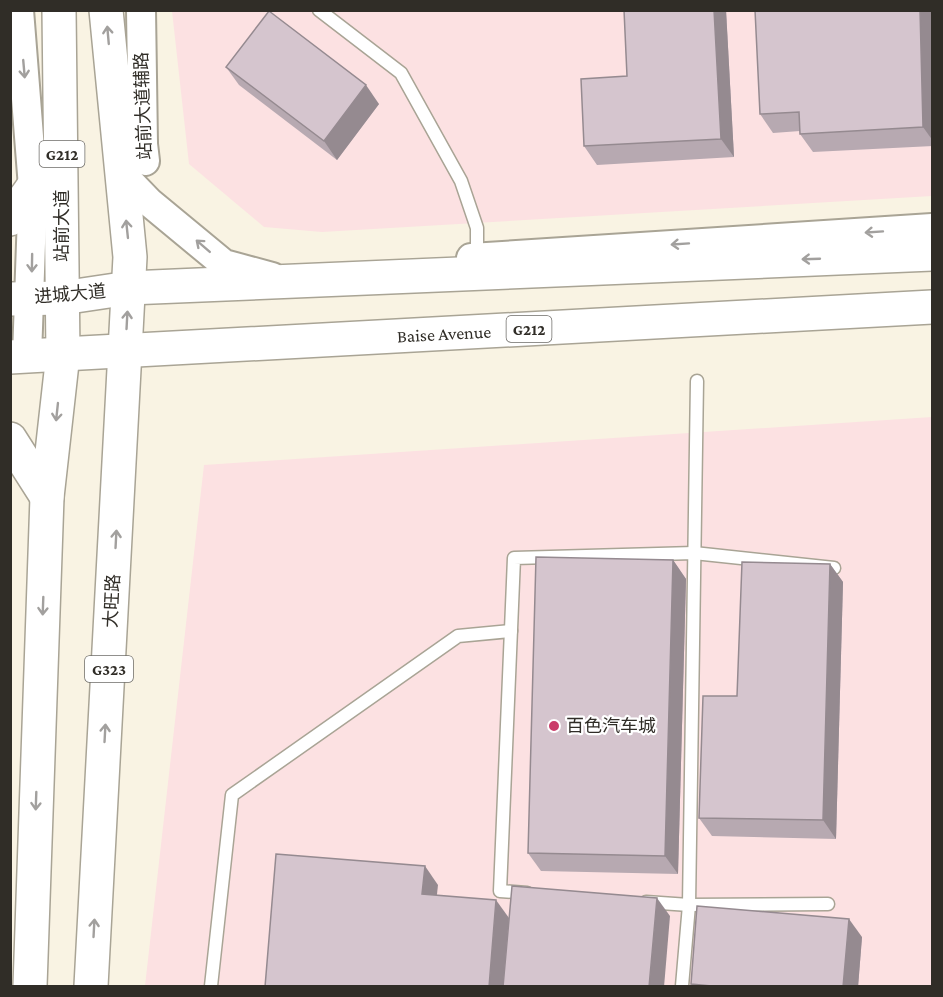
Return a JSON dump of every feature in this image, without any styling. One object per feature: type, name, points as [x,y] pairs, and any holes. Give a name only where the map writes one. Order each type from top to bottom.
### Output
[{"type":"main road","name":"站前大道","points":[[34,298],[58,10]]},
{"type":"main road","points":[[106,10],[130,257],[129,288],[933,254]]},
{"type":"main road","points":[[10,219],[33,187]]},
{"type":"main road","name":"进城大道","points":[[34,298],[129,288]]},
{"type":"main road","name":"大旺路","points":[[91,987],[129,288]]},
{"type":"main road","name":"G212","points":[[34,298],[63,354]]},
{"type":"main road","name":"Baise Avenue","points":[[63,354],[126,356],[933,307]]},
{"type":"main road","points":[[19,357],[63,354],[47,497],[30,987]]},
{"type":"main road","points":[[10,439],[47,497]]},
{"type":"street","points":[[19,10],[33,187],[34,298],[19,357]]},
{"type":"street","name":"站前大道辅路","points":[[141,10],[143,144],[149,202]]},
{"type":"street","points":[[143,144],[121,173],[149,202],[224,264],[285,281],[316,268],[933,228]]},
{"type":"street","points":[[126,356],[933,322]]},
{"type":"lane","points":[[319,10],[401,73],[461,181],[477,228],[477,258]]},
{"type":"lane","points":[[682,987],[689,905],[697,381]]},
{"type":"lane","points":[[535,894],[500,891],[514,558],[694,554],[834,568]]},
{"type":"lane","points":[[211,987],[232,795],[458,636],[511,631]]},
{"type":"lane","points":[[630,901],[689,905],[828,904]]},
{"type":"shaded area","points":[[172,11],[932,11],[932,196],[322,232],[264,227],[189,164]]},
{"type":"shaded area","name":"百色汽车城","points":[[932,417],[932,986],[145,986],[204,465]]},
{"type":"building","points":[[624,10],[714,10],[721,139],[584,146],[581,79],[627,76]]},
{"type":"building","points":[[755,10],[920,10],[923,127],[800,134],[799,112],[760,114]]},
{"type":"building","points":[[269,11],[366,85],[324,141],[226,67]]},
{"type":"building","points":[[536,557],[673,560],[665,856],[528,853]]},
{"type":"building","points":[[742,562],[830,564],[823,820],[699,818],[703,696],[737,696]]},
{"type":"building","points":[[276,854],[425,866],[422,894],[496,900],[489,987],[265,987]]},
{"type":"building","points":[[512,886],[657,898],[649,987],[503,987]]},
{"type":"building","points":[[697,906],[849,919],[843,987],[711,987],[691,984]]},
{"type":"place","name":"百色汽车城","points":[[554,726]]}]
